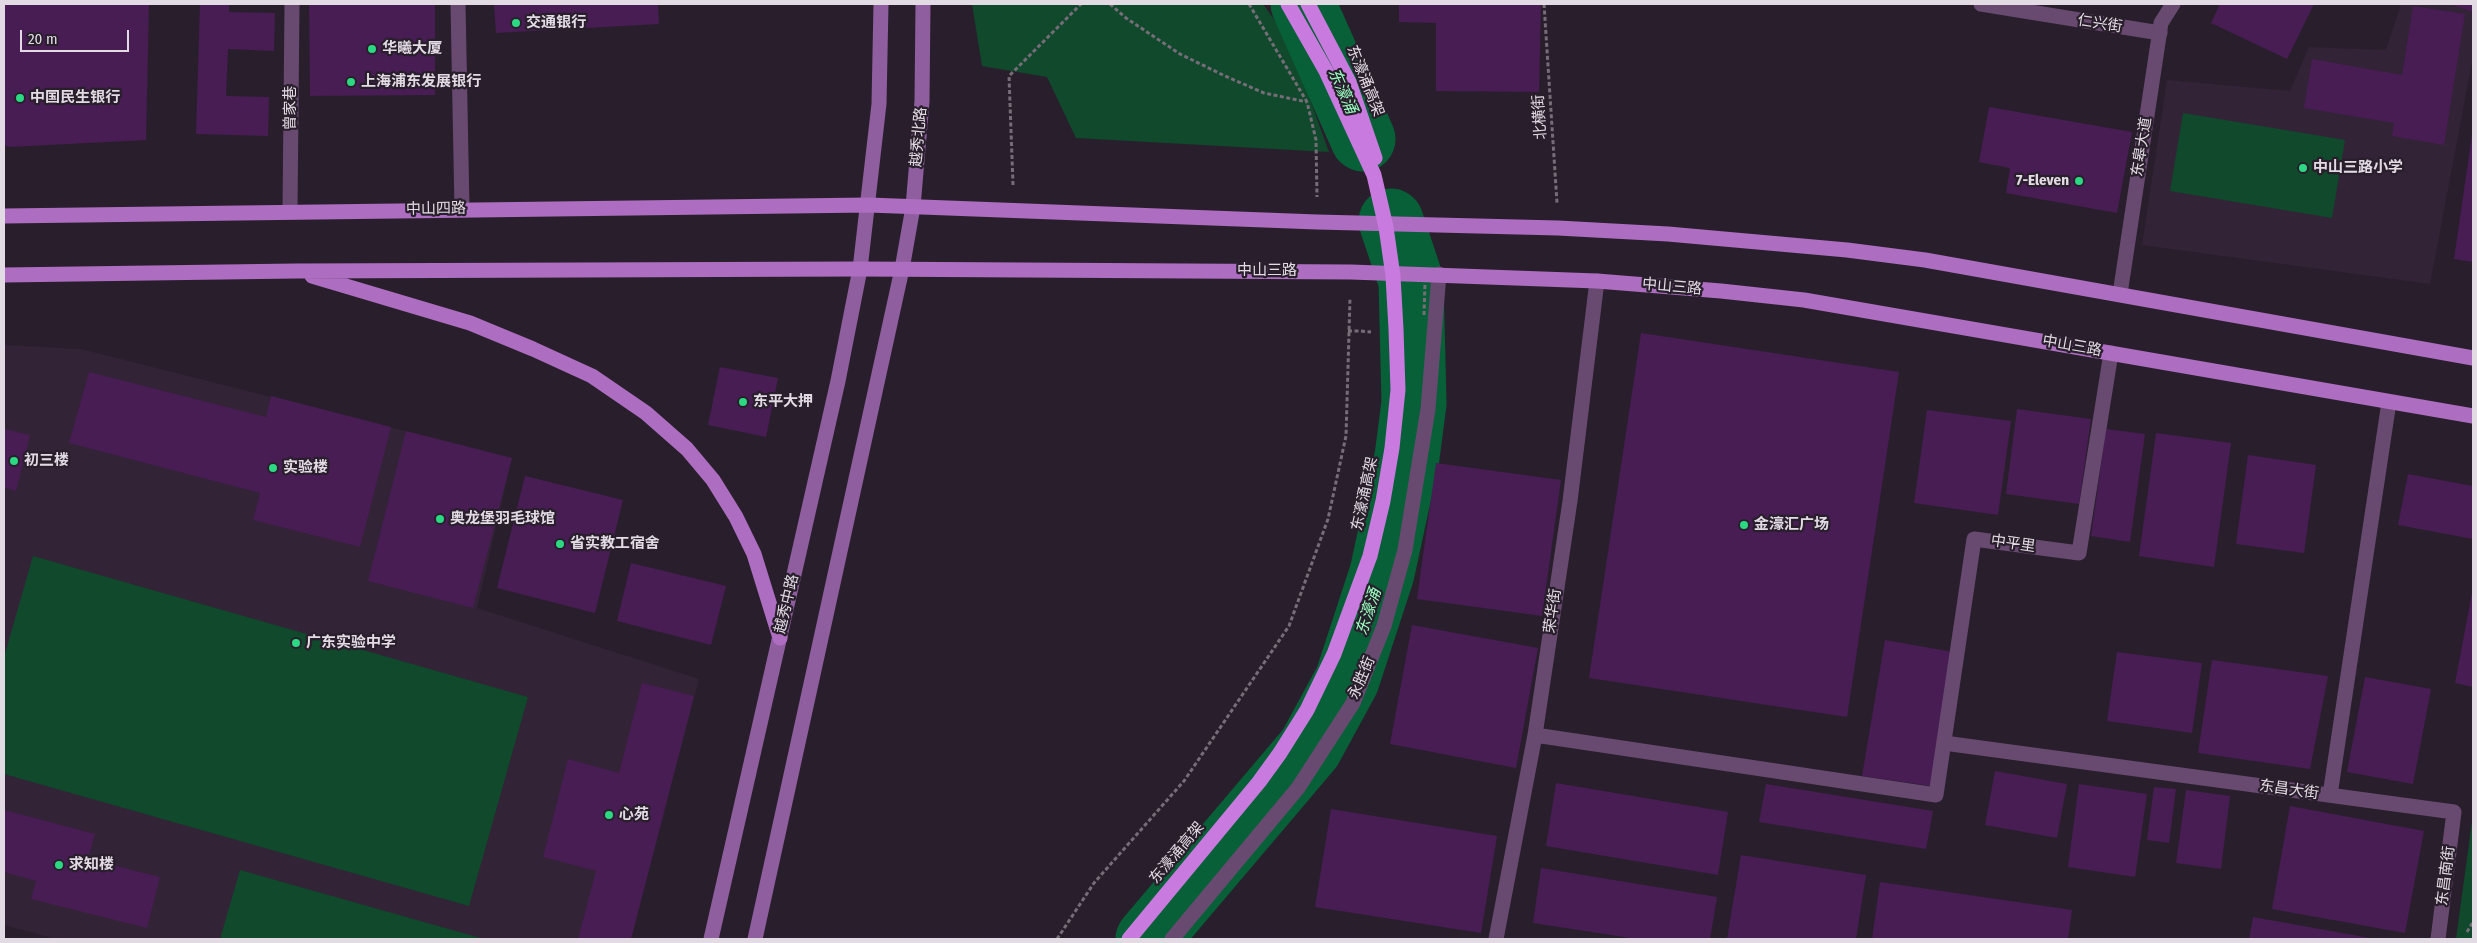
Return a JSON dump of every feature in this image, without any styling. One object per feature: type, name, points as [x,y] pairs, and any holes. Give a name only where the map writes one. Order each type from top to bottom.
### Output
[{"type":"highway","name":"东濠涌高架","points":[[1129,939],[1259,782],[1307,710],[1334,654],[1370,556],[1383,501],[1392,448],[1398,390],[1393,276],[1386,227],[1374,175],[1326,71],[1288,4]]},
{"type":"highway","name":"东濠涌高架","points":[[1135,939],[1271,774],[1320,693],[1345,637],[1365,577],[1390,478],[1400,408],[1402,354],[1389,218],[1367,132],[1349,82],[1308,4]]},
{"type":"main road","points":[[881,4],[879,104],[869,205],[1346,223],[1558,228],[1678,235],[1847,250],[1934,262],[2120,294],[2473,358]]},
{"type":"main road","name":"越秀北路","points":[[902,269],[913,207],[922,101],[923,4]]},
{"type":"main road","name":"中山四路","points":[[4,216],[869,205]]},
{"type":"main road","name":"越秀中路","points":[[711,939],[838,380],[860,269],[869,205]]},
{"type":"main road","points":[[4,275],[296,271],[860,269]]},
{"type":"main road","name":"中山三路","points":[[860,269],[1440,274],[1597,281],[1712,290],[1804,300],[2473,416]]},
{"type":"main road","points":[[755,939],[902,269]]},
{"type":"main road","points":[[296,271],[470,323],[533,348],[592,376],[646,413],[687,449],[713,480],[736,517],[754,554],[780,638]]},
{"type":"street","name":"曾家巷","points":[[290,211],[292,4]]},
{"type":"street","points":[[458,4],[462,209]]},
{"type":"street","name":"仁兴街","points":[[1981,4],[2160,34]]},
{"type":"street","name":"东皋大道","points":[[2120,294],[2161,23],[2173,4]]},
{"type":"street","name":"永胜街","points":[[1172,939],[1298,788],[1352,703],[1384,626],[1405,550],[1428,409],[1440,274]]},
{"type":"street","name":"荣华街","points":[[1496,939],[1535,735],[1570,501],[1597,281]]},
{"type":"street","name":"中平里","points":[[1535,735],[1936,796],[1974,539],[2079,553],[2111,353]]},
{"type":"street","name":"东昌大街","points":[[1944,742],[2330,795],[2389,402]]},
{"type":"street","name":"东昌南街","points":[[2330,795],[2454,812],[2438,939]]},
{"type":"path","points":[[1014,209],[1009,76],[1081,4]]},
{"type":"path","points":[[1110,4],[1126,18],[1180,54],[1264,93],[1308,102]]},
{"type":"path","points":[[1249,4],[1308,102],[1316,140],[1317,222]]},
{"type":"path","name":"北横街","points":[[1544,4],[1558,228]]},
{"type":"path","points":[[1057,939],[1094,883],[1184,781],[1288,626],[1328,519],[1346,436],[1350,272]]},
{"type":"path","points":[[1348,331],[1361,331]]},
{"type":"shaded area","name":"中山三路小学","points":[[2401,4],[2473,4],[2473,57],[2430,284],[2142,245],[2167,80],[2290,91],[2309,47],[2386,50]]},
{"type":"shaded area","name":"广东实验中学","points":[[4,345],[81,349],[512,458],[477,608],[699,679],[631,939],[56,939],[4,925]]},
{"type":"green space","points":[[972,4],[1263,4],[1288,39],[1329,152],[1076,138],[1047,77],[982,66]]},
{"type":"green space","points":[[2183,113],[2345,140],[2332,218],[2170,191]]},
{"type":"green space","points":[[33,556],[528,697],[469,906],[4,774],[4,657]]},
{"type":"green space","points":[[2473,814],[2473,939],[2456,939]]},
{"type":"green space","points":[[240,870],[484,939],[220,939]]},
{"type":"building","points":[[4,4],[149,4],[146,140],[9,147],[4,145]]},
{"type":"building","points":[[200,4],[229,4],[229,12],[275,13],[274,51],[228,49],[226,96],[269,97],[268,136],[196,134]]},
{"type":"building","name":"华曦大厦","points":[[309,4],[435,4],[435,95],[310,96]]},
{"type":"building","points":[[494,4],[658,4],[659,24],[496,33]]},
{"type":"building","points":[[1399,4],[1541,4],[1539,92],[1436,91],[1436,23],[1399,22]]},
{"type":"building","points":[[2220,4],[2314,4],[2287,59],[2211,23]]},
{"type":"building","points":[[2450,4],[2473,4],[2473,12]]},
{"type":"building","points":[[2413,6],[2465,14],[2444,145],[2392,136],[2394,123],[2304,108],[2312,59],[2402,75]]},
{"type":"building","points":[[1989,107],[2132,132],[2117,213],[2006,193],[2010,168],[1979,162]]},
{"type":"building","points":[[2473,135],[2473,262],[2454,259]]},
{"type":"building","name":"金濠汇广场","points":[[1641,333],[1899,372],[1847,717],[1589,678]]},
{"type":"building","name":"东平大押","points":[[720,367],[778,378],[766,437],[708,425]]},
{"type":"building","name":"实验楼","points":[[89,372],[266,417],[271,396],[391,427],[360,547],[253,520],[260,493],[69,443]]},
{"type":"building","points":[[2017,409],[2091,419],[2079,504],[2006,494]]},
{"type":"building","points":[[1927,410],[2011,421],[1998,515],[1914,503]]},
{"type":"building","name":"初三楼","points":[[4,429],[30,435],[16,491],[4,487]]},
{"type":"building","points":[[2106,429],[2145,434],[2130,542],[2091,536]]},
{"type":"building","name":"奥龙堡羽毛球馆","points":[[406,431],[512,458],[473,608],[368,581]]},
{"type":"building","points":[[2156,433],[2231,443],[2214,567],[2139,556]]},
{"type":"building","points":[[2248,455],[2316,465],[2304,553],[2236,544]]},
{"type":"building","points":[[1436,463],[1561,480],[1542,616],[1417,599]]},
{"type":"building","points":[[2408,474],[2473,486],[2473,539],[2398,525]]},
{"type":"building","name":"省实教工宿舍","points":[[525,476],[623,500],[595,613],[497,588]]},
{"type":"building","points":[[631,563],[726,586],[711,645],[617,621]]},
{"type":"building","points":[[2473,594],[2473,687],[2455,683]]},
{"type":"building","points":[[1412,625],[1538,648],[1516,768],[1390,744]]},
{"type":"building","points":[[1885,640],[1953,652],[1931,786],[1862,776]]},
{"type":"building","points":[[2117,652],[2202,663],[2192,733],[2107,721]]},
{"type":"building","points":[[2212,660],[2328,676],[2310,769],[2198,753]]},
{"type":"building","points":[[2365,677],[2431,689],[2413,784],[2347,772]]},
{"type":"building","name":"心苑","points":[[642,683],[694,696],[631,939],[578,939],[596,871],[543,857],[568,759],[619,773]]},
{"type":"building","points":[[1995,771],[2067,784],[2057,838],[1985,825]]},
{"type":"building","points":[[1556,783],[1728,812],[1718,875],[1546,846]]},
{"type":"building","points":[[1766,784],[1933,811],[1926,849],[1759,822]]},
{"type":"building","points":[[2079,784],[2147,794],[2135,877],[2068,867]]},
{"type":"building","points":[[2154,787],[2176,789],[2169,843],[2147,840]]},
{"type":"building","points":[[2186,790],[2230,796],[2221,869],[2176,863]]},
{"type":"building","points":[[2290,806],[2424,831],[2405,933],[2272,909]]},
{"type":"building","points":[[1331,809],[1497,836],[1481,933],[1315,907]]},
{"type":"building","name":"求知楼","points":[[4,810],[95,834],[88,859],[160,877],[147,928],[31,899],[36,881],[4,872]]},
{"type":"building","points":[[1741,855],[1866,875],[1856,939],[1727,939]]},
{"type":"building","points":[[1541,868],[1717,897],[1710,939],[1637,939],[1533,923]]},
{"type":"building","points":[[1880,882],[2072,910],[2068,939],[1872,939]]},
{"type":"building","points":[[2253,917],[2370,938],[2249,939]]},
{"type":"waterway","name":"东濠涌","points":[[1303,4],[1363,139]]},
{"type":"waterway","name":"东濠涌","points":[[1148,939],[1310,748],[1347,680],[1382,573],[1407,457],[1414,403],[1411,281],[1391,221]]},
{"type":"place","name":"交通银行","points":[[516,23]]},
{"type":"place","name":"华曦大厦","points":[[372,49]]},
{"type":"place","name":"上海浦东发展银行","points":[[351,82]]},
{"type":"place","name":"中国民生银行","points":[[20,98]]},
{"type":"place","name":"中山三路小学","points":[[2303,168]]},
{"type":"place","name":"7-Eleven","points":[[2079,181]]},
{"type":"place","name":"东平大押","points":[[743,402]]},
{"type":"place","name":"初三楼","points":[[14,461]]},
{"type":"place","name":"实验楼","points":[[273,468]]},
{"type":"place","name":"奥龙堡羽毛球馆","points":[[440,519]]},
{"type":"place","name":"金濠汇广场","points":[[1744,525]]},
{"type":"place","name":"省实教工宿舍","points":[[560,544]]},
{"type":"place","name":"广东实验中学","points":[[296,643]]},
{"type":"place","name":"心苑","points":[[609,815]]},
{"type":"place","name":"求知楼","points":[[59,865]]}]
